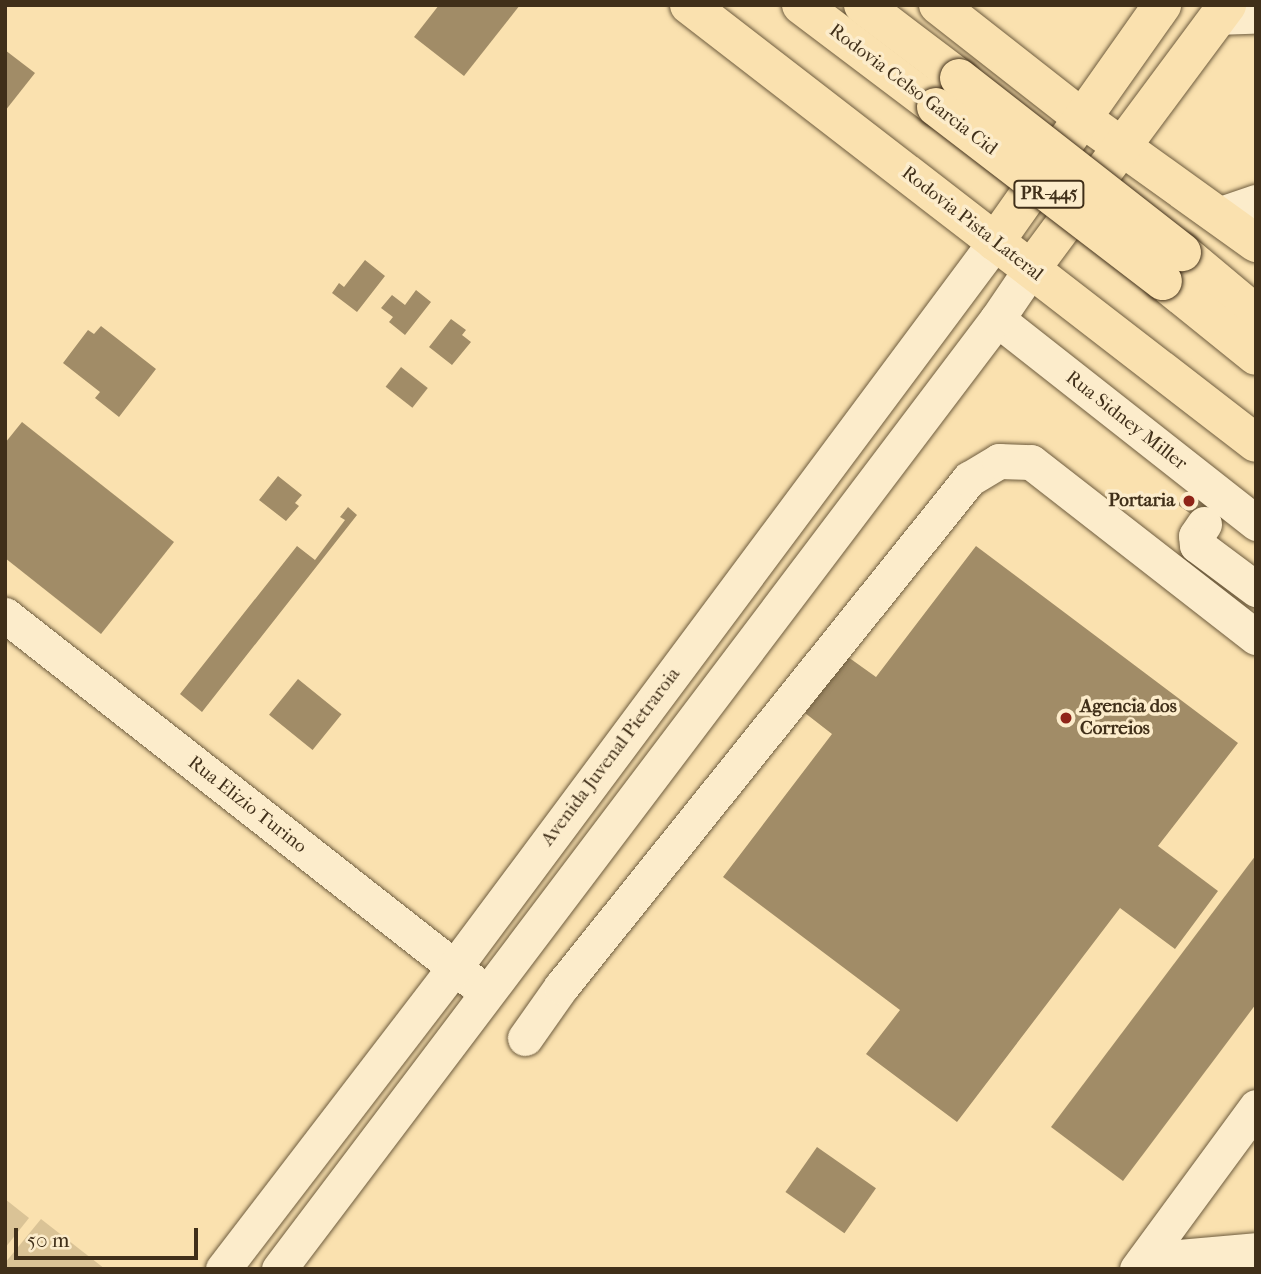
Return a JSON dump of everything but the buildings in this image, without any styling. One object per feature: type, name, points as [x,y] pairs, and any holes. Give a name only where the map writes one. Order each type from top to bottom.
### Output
[{"type":"main road","name":"Rodovia Pista Lateral","points":[[689,5],[1256,443]]},
{"type":"main road","name":"Rodovia Celso Garcia Cid","points":[[801,5],[936,107],[1172,266],[1256,314]]},
{"type":"main road","name":"Rodovia Celso Garcia Cid","points":[[863,5],[959,78],[1172,266],[1256,356]]},
{"type":"main road","points":[[938,5],[1082,118],[1256,243]]},
{"type":"main road","points":[[995,242],[1162,5]]},
{"type":"main road","points":[[1031,269],[1223,11]]},
{"type":"street","points":[[1223,11],[1256,16]]},
{"type":"street","points":[[1219,215],[1256,202]]},
{"type":"street","name":"Avenida Juvenal Pietraroia","points":[[223,1269],[454,968],[995,242]]},
{"type":"street","points":[[279,1269],[997,319],[1031,269]]},
{"type":"street","name":"Rua Sidney Miller","points":[[997,319],[1212,509],[1256,523]]},
{"type":"street","points":[[525,1038],[561,986],[969,479],[999,461],[1031,462],[1256,637]]},
{"type":"street","points":[[1212,509],[1196,536],[1197,545],[1256,589]]},
{"type":"street","name":"Rua Elizio Turino","points":[[5,615],[489,994]]},
{"type":"street","points":[[1141,1264],[1256,1107]]},
{"type":"street","points":[[1141,1264],[1256,1250]]},
{"type":"shaded area","points":[[5,1199],[29,1218],[5,1248]]},
{"type":"shaded area","points":[[41,1219],[105,1269],[5,1269],[5,1263]]},
{"type":"place","name":"Portaria","points":[[1189,501]]},
{"type":"place","name":"Agencia dos Correios","points":[[1066,718]]}]
